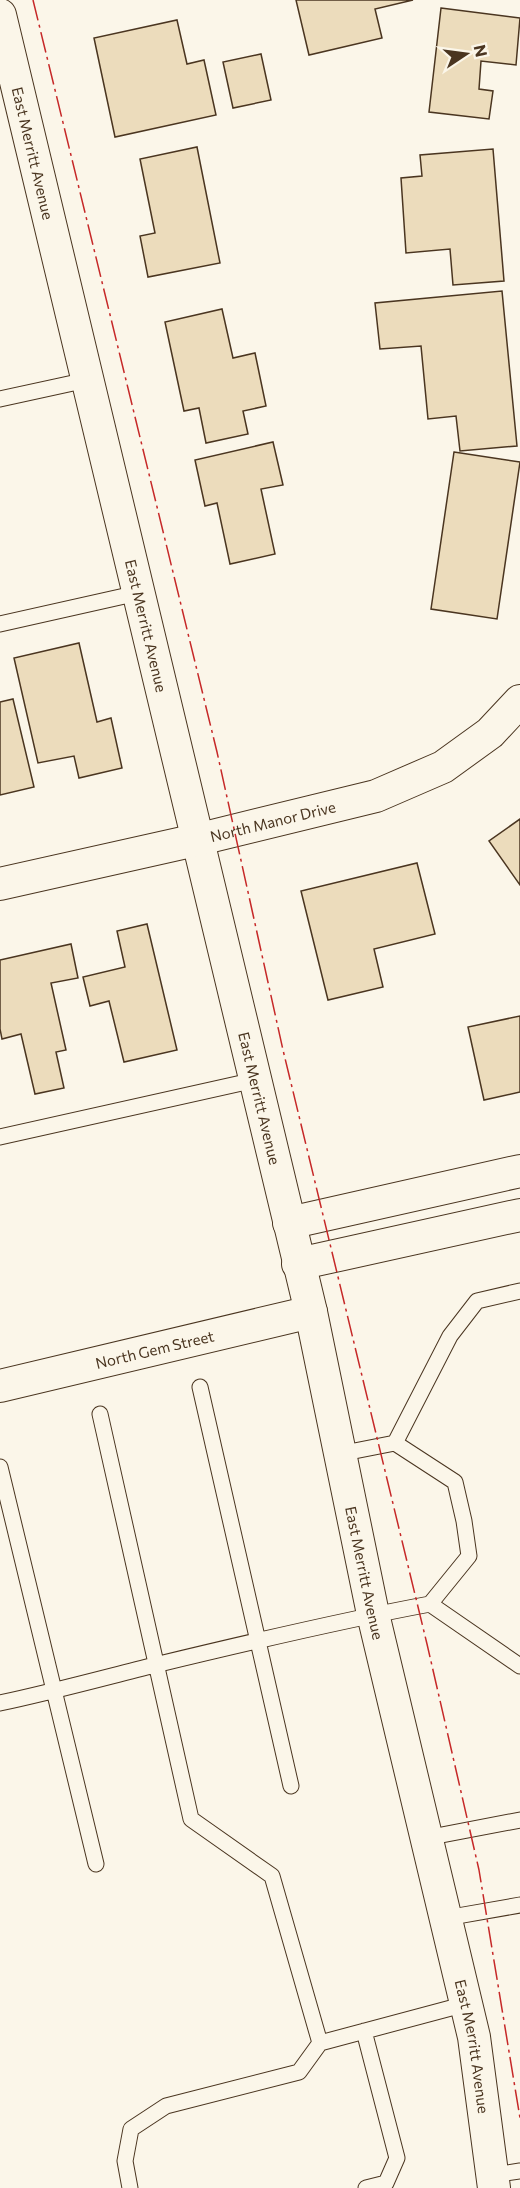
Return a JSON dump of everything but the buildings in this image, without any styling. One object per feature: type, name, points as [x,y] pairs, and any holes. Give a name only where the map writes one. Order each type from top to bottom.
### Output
[{"type":"street","name":"East Merritt Avenue","points":[[0,18],[311,1312],[373,1614],[474,2037],[502,2178]]},
{"type":"street","name":"North Manor Drive","points":[[0,884],[196,840],[376,796],[443,767],[490,733],[520,701]]},
{"type":"street","points":[[289,1223],[520,1171]]},
{"type":"street","points":[[298,1263],[520,1215]]},
{"type":"street","name":"North Gem Street","points":[[0,1386],[311,1312]]},
{"type":"lane","points":[[0,399],[87,380]]},
{"type":"lane","points":[[0,624],[138,593]]},
{"type":"lane","points":[[0,1137],[255,1080]]},
{"type":"lane","points":[[395,1443],[450,1336],[477,1301],[520,1291]]},
{"type":"lane","points":[[200,1387],[291,1786]]},
{"type":"lane","points":[[100,1414],[191,1819],[273,1876],[320,2043]]},
{"type":"lane","points":[[0,1702],[53,1692],[155,1665],[373,1614],[430,1604],[469,1556],[455,1482],[395,1443],[339,1454]]},
{"type":"lane","points":[[0,1467],[96,1864]]},
{"type":"lane","points":[[430,1604],[520,1666]]},
{"type":"lane","points":[[426,1838],[520,1820]]},
{"type":"lane","points":[[446,1918],[520,1905]]},
{"type":"lane","points":[[130,2188],[125,2161],[131,2128],[166,2106],[299,2072],[320,2043],[466,2004]]},
{"type":"lane","points":[[364,2031],[398,2158],[386,2183],[366,2188]]},
{"type":"power","points":[[33,0],[217,752],[283,1050],[427,1644],[479,1870],[520,2118]]}]
